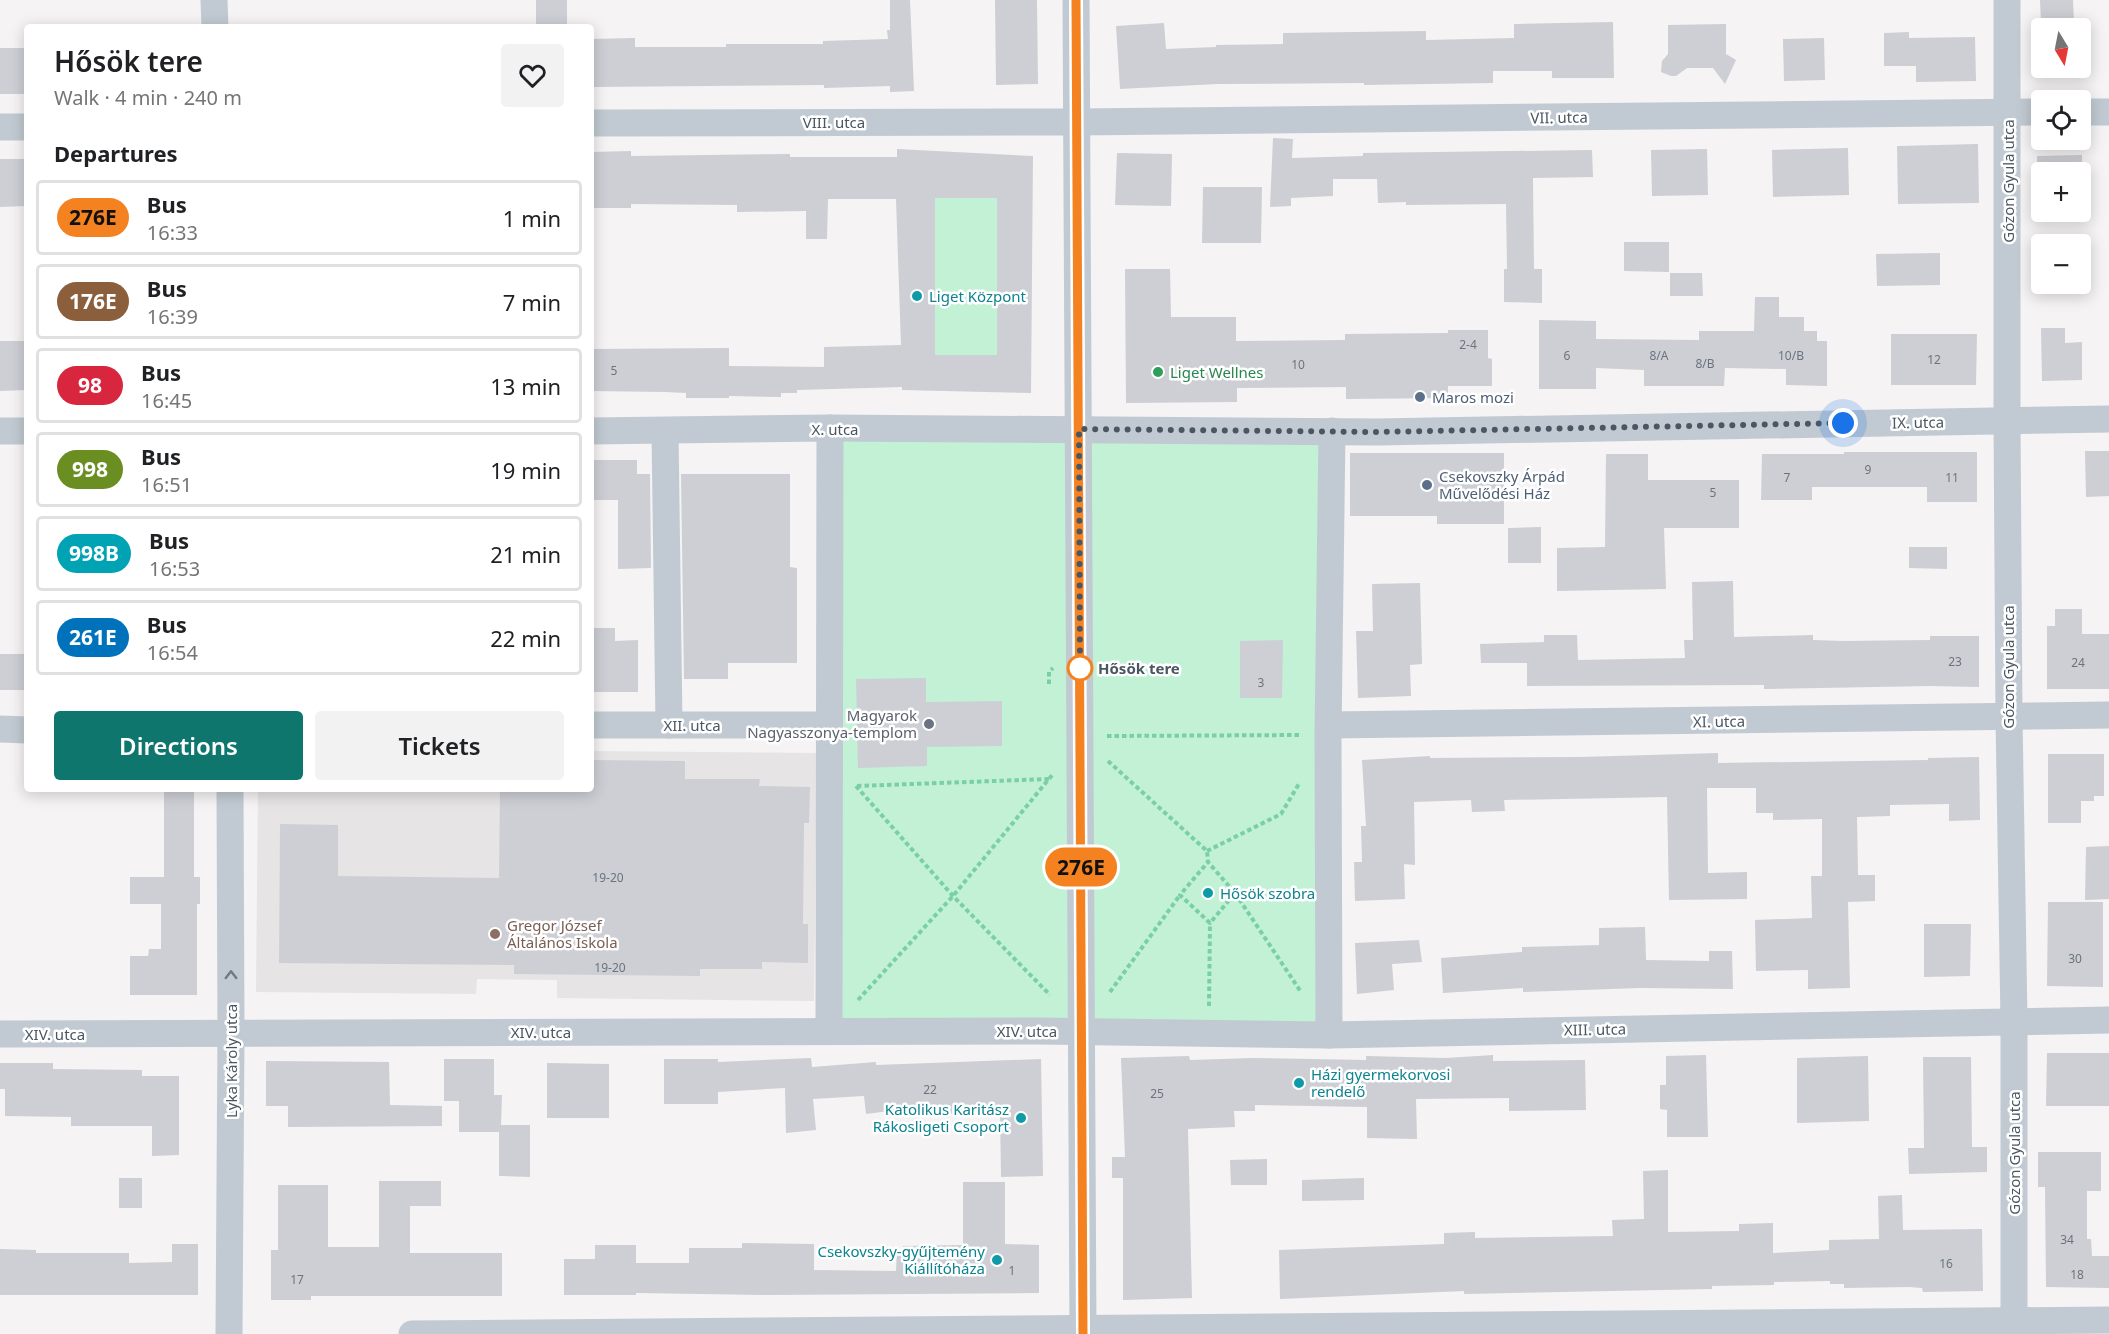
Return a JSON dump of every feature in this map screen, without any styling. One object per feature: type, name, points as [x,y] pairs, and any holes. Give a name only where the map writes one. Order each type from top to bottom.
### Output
[{"type":"street","points":[[214,0],[214,24]]},
{"type":"street","points":[[1076,0],[1083,1331]]},
{"type":"street","name":"Gózon Gyula utca","points":[[2007,0],[2007,420],[2014,1021],[2014,1328]]},
{"type":"street","name":"VII. utca","points":[[1076,122],[2031,112]]},
{"type":"street","points":[[2091,112],[2109,112]]},
{"type":"street","name":"VIII. utca","points":[[594,123],[1076,122]]},
{"type":"street","points":[[0,127],[24,127]]},
{"type":"street","name":"IX. utca","points":[[1079,429],[1389,432],[2109,419]]},
{"type":"street","points":[[829,1031],[830,428]]},
{"type":"street","name":"X. utca","points":[[594,432],[830,428],[1079,429]]},
{"type":"street","points":[[0,431],[24,431]]},
{"type":"street","points":[[665,431],[669,724]]},
{"type":"street","points":[[1329,1035],[1328,730],[1332,431]]},
{"type":"street","name":"XI. utca","points":[[1328,730],[2109,715]]},
{"type":"street","name":"XII. utca","points":[[594,726],[828,725]]},
{"type":"street","points":[[0,729],[24,730]]},
{"type":"street","name":"Lyka Károly utca","points":[[229,1334],[230,792]]},
{"type":"street","name":"XIII. utca","points":[[1081,1031],[1329,1035],[2109,1020]]},
{"type":"street","name":"XIV. utca","points":[[0,1034],[1081,1031]]},
{"type":"street","points":[[412,1334],[2014,1328],[2109,1320]]},
{"type":"path","points":[[1081,736],[1328,730]]},
{"type":"path","points":[[1081,736],[1207,851],[1208,862],[1235,893],[1304,997]]},
{"type":"path","points":[[828,754],[953,896],[1050,995]]},
{"type":"path","points":[[1207,851],[1281,814],[1305,775]]},
{"type":"path","points":[[829,1031],[953,896],[1050,779],[857,786]]},
{"type":"path","points":[[1109,992],[1208,862]]},
{"type":"path","points":[[1209,1033],[1210,923],[1235,893]]},
{"type":"path","points":[[1180,896],[1210,923]]},
{"type":"shaded area","points":[[594,751],[817,753],[814,1001],[557,998],[557,980],[477,979],[476,994],[256,992],[258,792],[594,792]]},
{"type":"green space","points":[[934,198],[997,198],[997,355],[935,355]]},
{"type":"green space","name":"Hősök tere","points":[[830,428],[1332,431],[1329,1035],[829,1031]]},
{"type":"building","points":[[536,0],[567,0],[567,24],[536,24]]},
{"type":"building","points":[[890,0],[910,0],[914,91],[890,92],[890,86],[824,88],[824,85],[594,87],[594,39],[635,38],[635,47],[726,47],[726,44],[823,44],[823,41],[888,39],[887,30],[890,30]]},
{"type":"building","points":[[995,0],[1037,0],[1038,84],[996,85]]},
{"type":"building","points":[[2040,0],[2073,0],[2074,18],[2041,18]]},
{"type":"building","points":[[1613,22],[1614,78],[1552,78],[1552,71],[1493,71],[1493,83],[1217,84],[1120,89],[1116,26],[1164,23],[1166,49],[1216,47],[1216,45],[1283,44],[1283,33],[1426,31],[1426,40],[1514,38],[1514,24]]},
{"type":"building","points":[[1726,24],[1726,54],[1736,60],[1725,84],[1713,68],[1687,68],[1676,76],[1661,72],[1662,61],[1668,54],[1668,25]]},
{"type":"building","points":[[1909,32],[1909,38],[1975,37],[1976,81],[1916,82],[1916,66],[1884,66],[1884,33]]},
{"type":"building","points":[[1824,38],[1825,80],[1784,81],[1783,39]]},
{"type":"building","points":[[0,48],[24,48],[24,94],[0,94]]},
{"type":"building","points":[[1273,138],[1293,139],[1292,158],[1363,156],[1363,153],[1592,150],[1593,177],[1533,178],[1534,269],[1542,269],[1542,303],[1504,302],[1504,269],[1507,269],[1506,204],[1378,203],[1377,179],[1333,179],[1333,196],[1291,198],[1291,206],[1270,207]]},
{"type":"building","points":[[1978,144],[1979,203],[1898,204],[1897,146]]},
{"type":"building","points":[[1848,148],[1849,195],[1773,197],[1772,150]]},
{"type":"building","points":[[897,149],[1033,156],[1031,393],[902,390],[902,387],[797,390],[797,393],[781,393],[781,397],[686,398],[686,393],[594,391],[594,349],[729,348],[729,366],[824,367],[824,347],[901,345],[896,199],[828,199],[827,239],[806,239],[806,211],[737,212],[737,205],[631,204],[631,208],[594,208],[594,152],[631,151],[631,156],[790,154],[790,157],[897,157]],"holes":[[[935,198],[997,198],[997,355],[935,355]]]},
{"type":"building","points":[[1707,149],[1708,195],[1652,196],[1651,150]]},
{"type":"building","points":[[1117,153],[1172,154],[1171,206],[1115,205]]},
{"type":"building","points":[[2082,155],[2082,162],[2037,162],[2037,156]]},
{"type":"building","points":[[0,159],[24,159],[24,206],[0,207]]},
{"type":"building","points":[[1203,187],[1262,187],[1261,243],[1202,243]]},
{"type":"building","points":[[1624,242],[1669,242],[1669,272],[1624,271]]},
{"type":"building","points":[[1940,253],[1940,285],[1877,286],[1876,254]]},
{"type":"building","points":[[1125,269],[1170,269],[1171,317],[1236,317],[1236,341],[1345,340],[1345,334],[1448,333],[1448,330],[1488,330],[1488,358],[1492,359],[1492,386],[1448,386],[1448,398],[1346,399],[1346,387],[1237,388],[1237,402],[1126,403]]},
{"type":"building","points":[[1670,273],[1702,273],[1703,296],[1670,296]]},
{"type":"building","points":[[1755,297],[1779,297],[1779,317],[1804,317],[1804,331],[1817,331],[1817,341],[1827,341],[1827,386],[1786,385],[1786,369],[1725,368],[1724,386],[1644,386],[1644,370],[1596,368],[1596,389],[1539,389],[1539,320],[1596,321],[1596,339],[1699,340],[1699,331],[1754,331]]},
{"type":"building","points":[[2041,328],[2065,328],[2065,343],[2082,342],[2082,380],[2042,381]]},
{"type":"building","points":[[1891,334],[1977,334],[1976,385],[1891,385]]},
{"type":"building","points":[[0,341],[24,341],[24,390],[0,391]]},
{"type":"building","points":[[2085,451],[2109,451],[2109,496],[2086,497]]},
{"type":"building","points":[[1844,452],[1977,452],[1977,502],[1927,502],[1927,487],[1812,487],[1812,500],[1761,500],[1762,454],[1844,454]]},
{"type":"building","name":"Csekovszky Árpád Művelődési Ház","points":[[1350,453],[1504,453],[1504,524],[1437,524],[1437,516],[1350,516]]},
{"type":"building","points":[[1606,454],[1648,454],[1648,480],[1739,480],[1739,528],[1664,528],[1666,589],[1557,591],[1557,548],[1605,547]]},
{"type":"building","points":[[594,460],[637,460],[637,474],[650,474],[651,568],[618,569],[618,500],[594,500]]},
{"type":"building","points":[[681,474],[790,474],[790,567],[797,568],[797,663],[728,663],[728,679],[684,679]]},
{"type":"building","points":[[1541,527],[1541,563],[1508,563],[1508,528]]},
{"type":"building","points":[[1909,547],[1947,547],[1947,569],[1909,568]]},
{"type":"building","points":[[1733,581],[1734,637],[1813,635],[1813,640],[1843,641],[1930,640],[1930,636],[1979,636],[1979,687],[1764,689],[1764,685],[1527,686],[1527,663],[1481,663],[1480,644],[1544,642],[1544,635],[1577,635],[1578,660],[1685,658],[1684,640],[1693,640],[1692,582]]},
{"type":"building","points":[[1420,583],[1422,664],[1410,665],[1411,696],[1358,698],[1356,631],[1373,631],[1372,584]]},
{"type":"building","points":[[2055,609],[2082,609],[2082,634],[2109,634],[2109,689],[2047,689],[2047,626],[2055,626]]},
{"type":"building","points":[[594,628],[615,628],[615,641],[638,640],[638,692],[594,692]]},
{"type":"building","points":[[1283,640],[1282,698],[1240,698],[1240,641]]},
{"type":"building","points":[[0,654],[24,654],[24,690],[0,690]]},
{"type":"building","name":"Magyarok Nagyasszonya-templom","points":[[926,678],[926,702],[1002,701],[1002,746],[927,747],[927,766],[858,768],[856,679]]},
{"type":"building","points":[[1718,753],[1718,763],[1928,760],[1928,758],[1979,757],[1980,820],[1949,821],[1949,804],[1890,805],[1890,816],[1857,817],[1858,875],[1875,875],[1875,901],[1848,902],[1850,988],[1808,989],[1808,970],[1756,971],[1755,920],[1812,918],[1811,876],[1822,876],[1822,819],[1773,820],[1773,813],[1756,813],[1756,788],[1707,788],[1708,873],[1747,872],[1747,899],[1669,900],[1667,797],[1504,800],[1505,811],[1472,812],[1471,800],[1414,802],[1415,865],[1404,864],[1405,899],[1355,901],[1354,862],[1362,862],[1361,826],[1366,826],[1362,760],[1430,756],[1430,758],[1580,757]]},
{"type":"building","points":[[2048,754],[2104,754],[2104,796],[2094,796],[2094,801],[2081,801],[2081,823],[2048,823]]},
{"type":"building","points":[[594,760],[685,761],[685,779],[760,779],[759,786],[810,787],[809,823],[804,823],[803,924],[808,924],[808,963],[762,962],[762,969],[700,969],[700,976],[514,974],[514,965],[279,963],[280,824],[338,825],[338,876],[499,878],[500,792],[594,792]]},
{"type":"building","points":[[164,792],[194,792],[194,877],[200,877],[200,904],[197,904],[197,995],[130,995],[130,956],[148,956],[149,949],[161,949],[161,904],[130,904],[130,877],[164,877]]},
{"type":"building","points":[[2109,846],[2109,899],[2085,900],[2086,847]]},
{"type":"building","points":[[2048,902],[2103,902],[2103,987],[2047,986]]},
{"type":"building","points":[[1924,924],[1971,924],[1970,976],[1924,977]]},
{"type":"building","points":[[1645,927],[1646,960],[1709,961],[1709,951],[1732,951],[1733,989],[1640,988],[1523,992],[1523,988],[1443,993],[1441,958],[1522,952],[1522,947],[1599,945],[1599,928]]},
{"type":"building","points":[[1419,940],[1422,962],[1392,964],[1394,990],[1357,994],[1355,943]]},
{"type":"building","points":[[2047,1053],[2109,1053],[2109,1106],[2046,1106]]},
{"type":"building","points":[[1493,1055],[1493,1061],[1585,1060],[1586,1110],[1509,1111],[1509,1098],[1416,1099],[1417,1139],[1367,1138],[1367,1107],[1255,1105],[1255,1111],[1234,1111],[1235,1127],[1188,1129],[1192,1298],[1123,1300],[1123,1178],[1112,1178],[1112,1157],[1125,1157],[1121,1058],[1189,1056],[1190,1060],[1253,1058],[1366,1060],[1366,1056],[1446,1058]]},
{"type":"building","points":[[1706,1055],[1708,1137],[1667,1137],[1667,1110],[1660,1109],[1660,1085],[1666,1085],[1666,1056]]},
{"type":"building","points":[[1868,1056],[1869,1121],[1797,1123],[1797,1058]]},
{"type":"building","points":[[1923,1057],[1971,1057],[1972,1147],[1987,1147],[1987,1172],[1909,1174],[1908,1148],[1924,1148]]},
{"type":"building","points":[[811,1058],[812,1067],[876,1062],[876,1065],[1041,1059],[1043,1176],[1001,1177],[1000,1112],[897,1115],[897,1110],[866,1114],[864,1096],[813,1099],[816,1130],[786,1133],[785,1088],[718,1092],[718,1104],[664,1104],[664,1059],[718,1059],[718,1062]]},
{"type":"building","points":[[444,1059],[494,1059],[494,1095],[502,1095],[501,1125],[530,1125],[530,1177],[499,1176],[499,1132],[459,1132],[459,1101],[444,1101]]},
{"type":"building","points":[[266,1061],[389,1062],[390,1105],[442,1106],[442,1126],[288,1127],[288,1106],[266,1106]]},
{"type":"building","points":[[0,1063],[53,1063],[53,1069],[142,1070],[142,1076],[179,1076],[179,1155],[152,1156],[152,1126],[71,1126],[71,1117],[5,1116],[5,1089],[0,1089]]},
{"type":"building","points":[[547,1063],[609,1064],[609,1118],[547,1118]]},
{"type":"building","points":[[2038,1152],[2101,1152],[2101,1191],[2087,1191],[2087,1239],[2091,1239],[2092,1256],[2109,1256],[2109,1288],[2046,1287],[2045,1187],[2038,1187]]},
{"type":"building","points":[[1267,1159],[1267,1185],[1231,1185],[1230,1160]]},
{"type":"building","points":[[1668,1170],[1668,1232],[1739,1231],[1739,1224],[1773,1223],[1773,1253],[1829,1250],[1829,1240],[1879,1239],[1878,1196],[1902,1195],[1903,1230],[1982,1229],[1983,1291],[1923,1292],[1922,1288],[1909,1287],[1844,1288],[1844,1284],[1830,1284],[1830,1281],[1712,1286],[1712,1289],[1464,1294],[1464,1291],[1280,1299],[1279,1250],[1444,1244],[1444,1233],[1475,1232],[1475,1238],[1613,1236],[1612,1220],[1644,1219],[1643,1171]]},
{"type":"building","points":[[119,1178],[142,1178],[142,1208],[119,1208]]},
{"type":"building","points":[[1364,1178],[1364,1200],[1302,1201],[1302,1180]]},
{"type":"building","points":[[379,1181],[441,1181],[441,1206],[410,1206],[410,1253],[502,1253],[502,1296],[311,1296],[311,1300],[271,1300],[271,1250],[278,1250],[278,1185],[328,1185],[328,1247],[379,1247]]},
{"type":"building","points":[[963,1182],[1005,1182],[1005,1244],[1039,1245],[1039,1293],[564,1295],[564,1259],[595,1259],[595,1245],[636,1245],[636,1263],[689,1263],[689,1248],[742,1248],[742,1243],[814,1244],[814,1270],[896,1271],[897,1251],[904,1251],[903,1246],[963,1245]]},
{"type":"building","points":[[172,1244],[198,1244],[198,1295],[0,1295],[0,1249],[36,1250],[36,1253],[129,1253],[129,1263],[172,1262]]},
{"type":"bus line","name":"276E","points":[[1076,0],[1083,1334]]},
{"type":"place","name":"Liget Központ","points":[[917,296]]},
{"type":"place","name":"Liget Wellnes","points":[[1158,372]]},
{"type":"place","name":"Maros mozi","points":[[1420,397]]},
{"type":"place","name":"Csekovszky Árpád Művelődési Ház","points":[[1427,485]]},
{"type":"place","name":"Hősök tere","points":[[1080,668]]},
{"type":"place","name":"Magyarok Nagyasszonya-templom","points":[[929,724]]},
{"type":"place","name":"Hősök szobra","points":[[1208,893]]},
{"type":"place","name":"Gregor József Általános Iskola","points":[[495,934]]},
{"type":"place","name":"Házi gyermekorvosi rendelő","points":[[1299,1083]]},
{"type":"place","name":"Katolikus Karitász Rákosligeti Csoport","points":[[1021,1118]]},
{"type":"place","name":"Csekovszky-gyűjtemény Kiállítóháza","points":[[997,1260]]},
{"type":"route","points":[[1080,668],[1080,670],[1079,429],[1377,432],[1843,423]]}]
